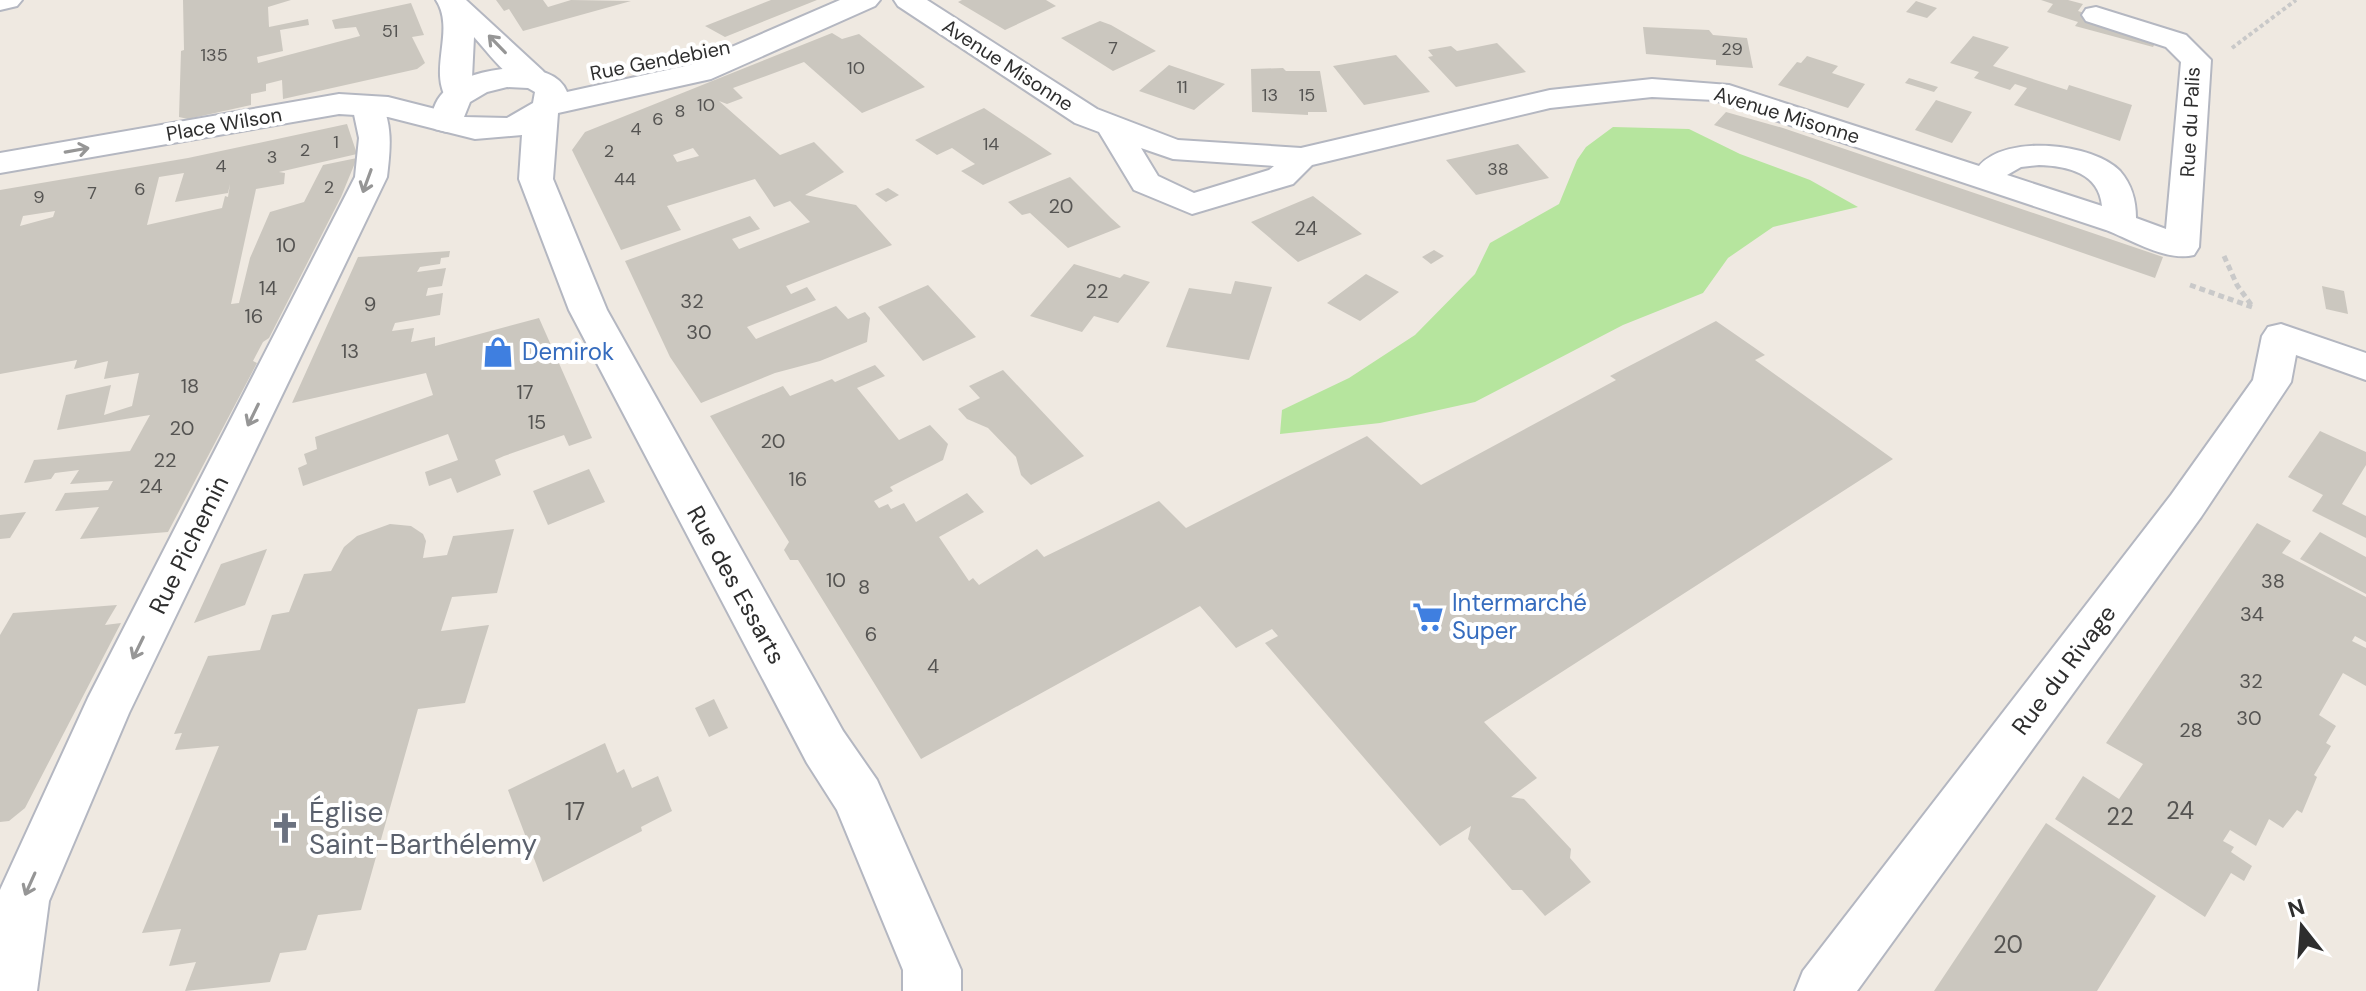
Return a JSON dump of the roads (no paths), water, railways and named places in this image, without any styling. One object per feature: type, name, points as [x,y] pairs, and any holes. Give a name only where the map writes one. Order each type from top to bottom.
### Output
[{"type":"main road","points":[[0,1],[7,0]]},
{"type":"main road","name":"Rue Gendebien","points":[[541,96],[700,72],[865,0]]},
{"type":"main road","points":[[455,7],[483,29],[541,96]]},
{"type":"main road","points":[[455,7],[456,115],[470,142],[514,166]]},
{"type":"main road","points":[[456,115],[488,81],[541,96]]},
{"type":"main road","points":[[456,115],[489,131],[524,123],[541,96]]},
{"type":"main road","name":"Rue des Essarts","points":[[541,96],[514,166],[588,310],[825,747],[858,797],[932,970],[932,991]]},
{"type":"main road","name":"Place Wilson","points":[[0,163],[310,108],[367,105],[456,115]]},
{"type":"street","name":"Avenue Misonne","points":[[908,0],[1086,116],[1173,149],[1301,158],[1550,99],[1665,89],[1718,91],[2182,247]]},
{"type":"street","name":"Rue du Palis","points":[[2096,15],[2176,41],[2196,60],[2182,247]]},
{"type":"street","name":"Rue Pichemin","points":[[9,991],[22,901],[105,713],[371,177],[375,138],[367,105]]},
{"type":"street","name":"Avenue Misonne","points":[[1111,125],[1146,183],[1192,204],[1281,177],[1301,158]]},
{"type":"street","points":[[1987,179],[1998,165],[2025,157],[2066,156],[2106,176],[2120,201],[2118,223]]},
{"type":"street","name":"Rue du Rivage","points":[[1823,991],[2186,506],[2272,382],[2267,322],[2366,367]]},
{"type":"place","name":"Demirok","points":[[498,352]]},
{"type":"place","name":"Intermarché Super","points":[[1428,617]]},
{"type":"place","name":"Église Saint-Barthélemy","points":[[285,828]]}]
